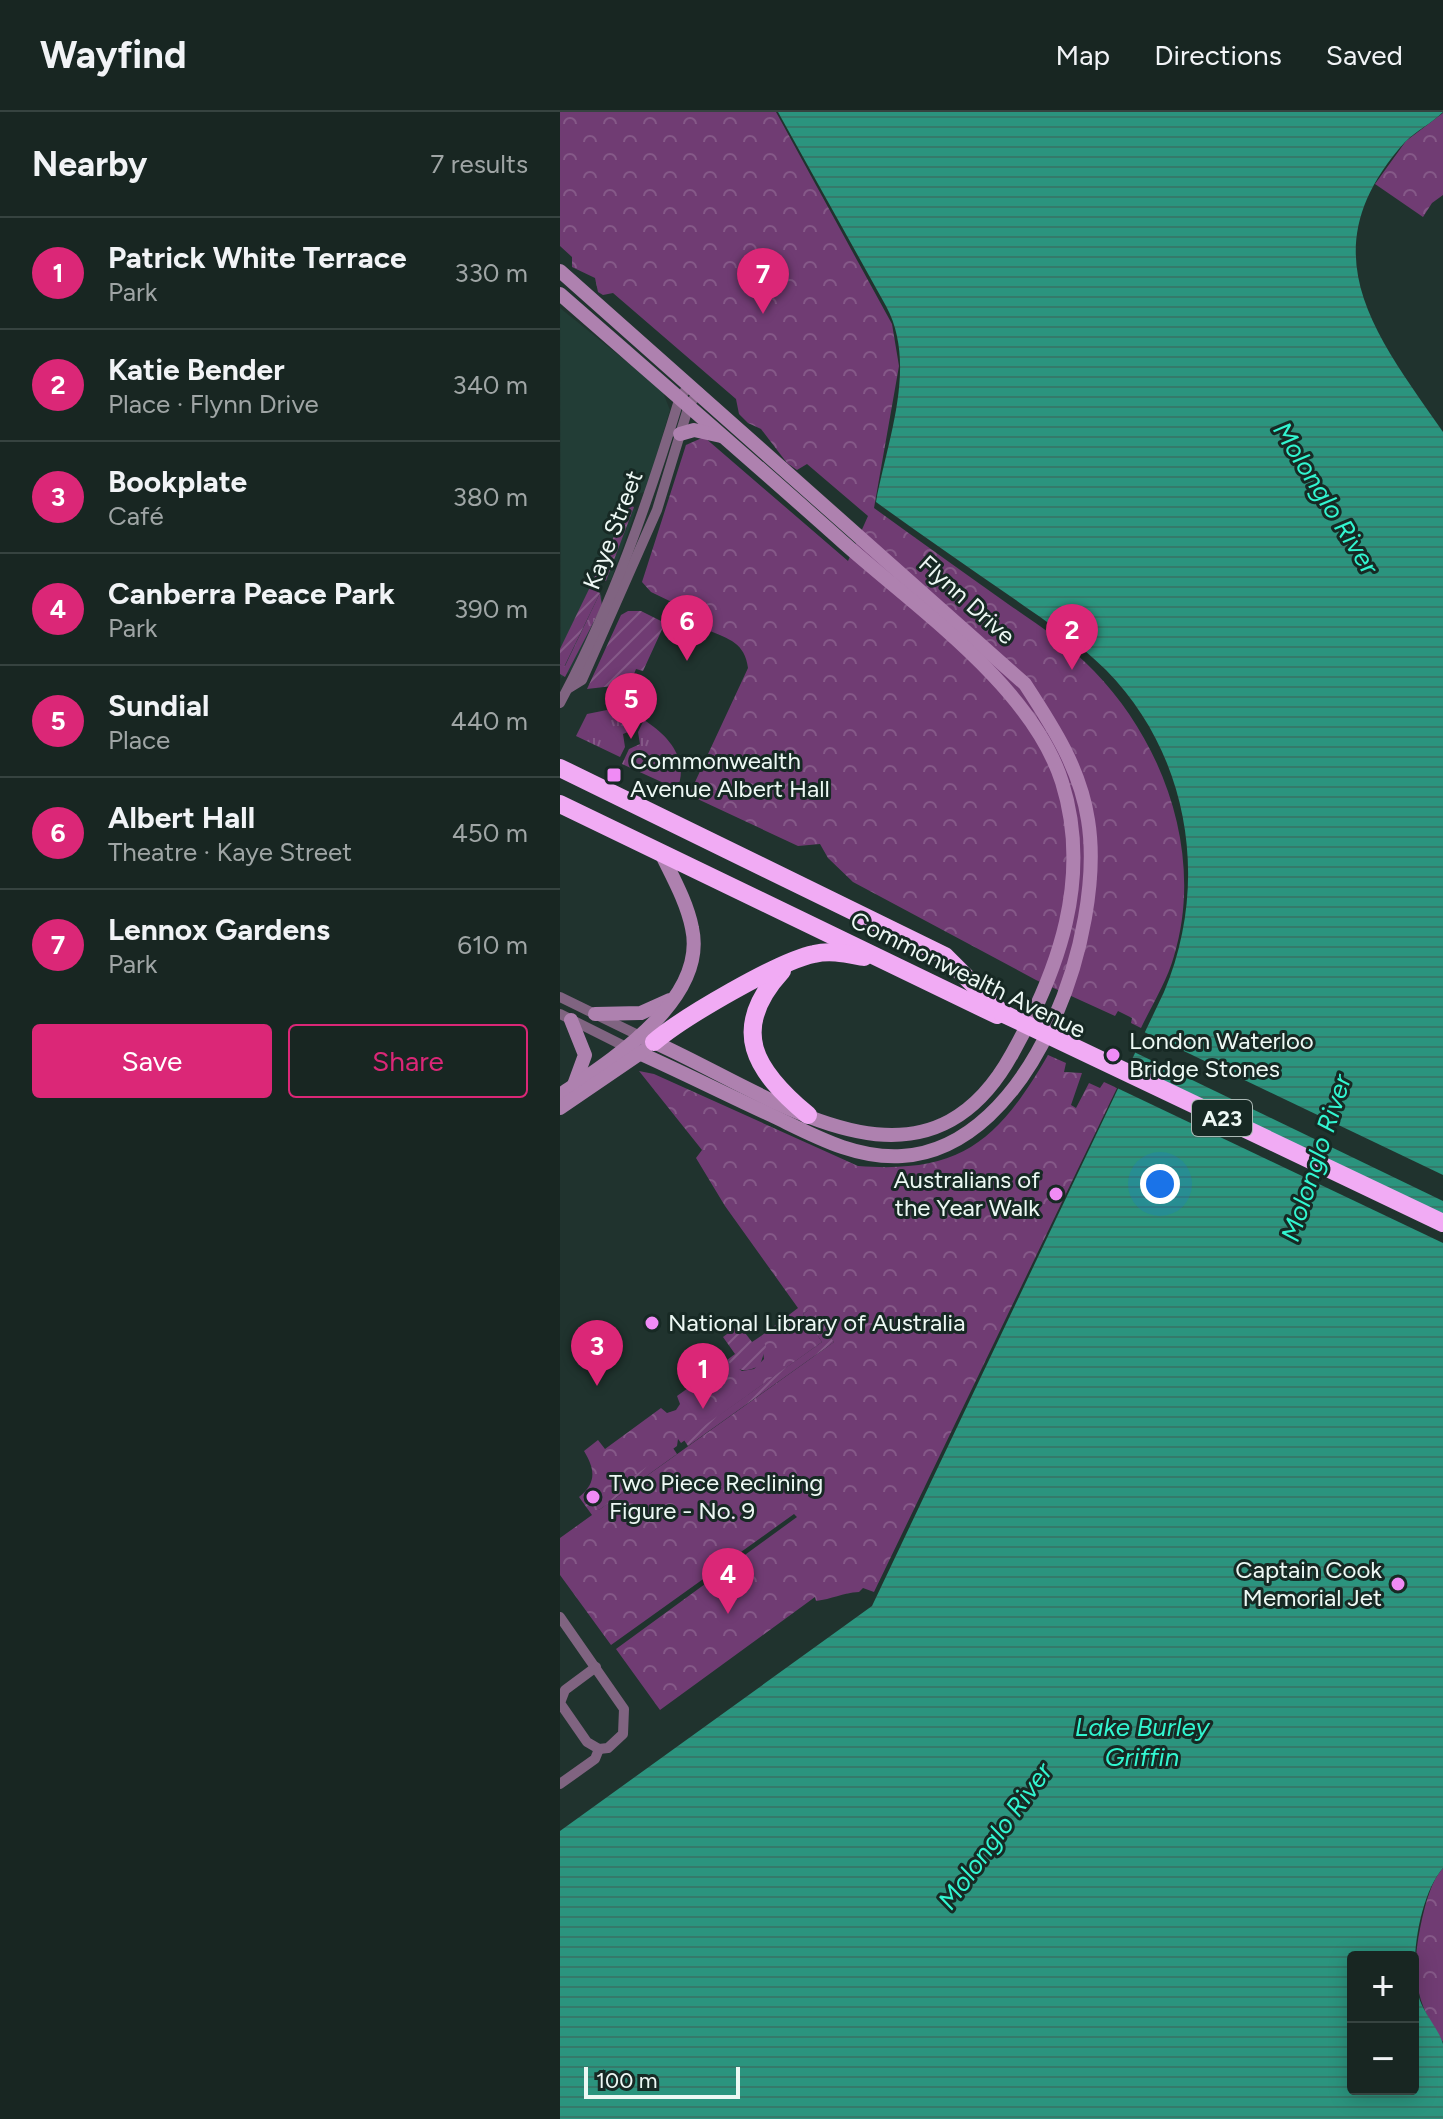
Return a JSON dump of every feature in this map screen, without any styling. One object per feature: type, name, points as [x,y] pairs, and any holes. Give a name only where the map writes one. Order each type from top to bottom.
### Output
[{"type":"highway","name":"Commonwealth Avenue","points":[[560,768],[945,956],[1001,1015],[1105,1068],[1443,1226]]},
{"type":"highway","name":"Commonwealth Avenue","points":[[560,804],[1443,1226]]},
{"type":"highway","points":[[641,1045],[790,963],[828,952],[882,959]]},
{"type":"highway","points":[[790,963],[757,1006],[752,1036],[759,1063],[768,1078],[808,1115]]},
{"type":"main road","name":"Flynn Drive","points":[[560,271],[1025,684],[1073,762],[1089,822],[1091,871],[1080,942],[1069,982],[1045,1036],[998,1110],[946,1145],[903,1156],[859,1153],[641,1045]]},
{"type":"main road","name":"Flynn Drive","points":[[560,294],[685,401],[1009,692],[1051,752],[1063,784],[1071,831],[1074,888],[1054,970],[1002,1073],[972,1107],[934,1130],[891,1137],[869,1135],[808,1115],[641,1045]]},
{"type":"main road","points":[[640,363],[651,351]]},
{"type":"main road","points":[[680,434],[694,430],[725,437]]},
{"type":"main road","points":[[560,1108],[641,1045],[674,998],[690,966],[693,930],[661,853]]},
{"type":"main road","points":[[595,1014],[641,1013],[674,998]]},
{"type":"main road","points":[[565,1017],[585,1055],[574,1085]]},
{"type":"main road","points":[[560,1095],[641,1045]]},
{"type":"street","name":"Kaye Street","points":[[560,703],[564,687],[646,505],[685,401],[694,388]]},
{"type":"street","name":"Kaye Street","points":[[564,687],[582,680],[622,596],[657,510],[680,434],[685,401]]},
{"type":"street","points":[[560,997],[595,1014],[641,1045]]},
{"type":"street","points":[[565,1017],[641,1045]]},
{"type":"street","points":[[560,1617],[596,1667],[626,1717],[626,1726],[618,1742],[599,1749],[595,1759],[560,1784]]},
{"type":"street","points":[[596,1667],[565,1690],[560,1703],[587,1742],[599,1749]]},
{"type":"shaded area","points":[[560,308],[662,390],[670,410],[646,492],[635,494],[630,505],[636,510],[611,580],[599,580],[595,589],[602,596],[602,606],[571,671],[561,678]]},
{"type":"green space","points":[[560,112],[776,112],[892,324],[899,366],[874,508],[1084,661],[1119,700],[1141,732],[1158,767],[1172,803],[1181,841],[1184,880],[1182,918],[1171,965],[1141,1028],[1131,1023],[1132,1018],[1118,1011],[1115,1016],[1036,980],[853,882],[828,858],[820,844],[798,846],[689,795],[748,668],[740,647],[708,630],[711,621],[651,592],[642,582],[686,445],[704,437],[848,561],[868,516],[807,464],[797,470],[787,463],[761,429],[739,414],[736,399],[613,293],[603,295],[598,292],[595,278],[572,267],[572,257],[560,246]]},
{"type":"green space","points":[[1443,113],[1443,195],[1432,203],[1423,217],[1375,184],[1406,141]]},
{"type":"green space","points":[[629,505],[634,507],[606,581],[594,578]]},
{"type":"green space","points":[[590,587],[600,593],[564,667],[560,664],[560,649]]},
{"type":"green space","points":[[600,593],[602,606],[565,677],[560,674],[560,664],[565,666]]},
{"type":"green space","points":[[628,611],[641,611],[665,623],[643,671],[636,669],[630,684],[587,689],[621,615]]},
{"type":"green space","points":[[607,710],[638,718],[633,730],[623,734],[625,747],[620,757],[576,736],[587,714]]},
{"type":"green space","points":[[644,720],[661,733],[679,758],[681,768],[677,789],[622,764],[629,749],[640,744],[638,732]]},
{"type":"green space","points":[[1048,1055],[1066,1063],[1064,1072],[1082,1073],[1071,1105],[1076,1108],[1089,1083],[1100,1088],[1104,1082],[1117,1088],[874,1592],[863,1588],[859,1592],[822,1600],[816,1601],[815,1597],[660,1710],[616,1649],[797,1517],[794,1514],[611,1645],[560,1575],[560,1538],[592,1515],[579,1497],[589,1486],[592,1476],[584,1451],[598,1440],[605,1449],[661,1408],[667,1413],[676,1410],[680,1404],[677,1396],[727,1360],[742,1371],[754,1369],[764,1359],[761,1336],[798,1308],[725,1206],[696,1158],[702,1150],[639,1071],[654,1074],[858,1166],[894,1167],[950,1157],[973,1146],[993,1130],[1030,1085]],"holes":[[[810,1309],[834,1342],[599,1510],[596,1504],[677,1446],[678,1439],[681,1443],[822,1342],[803,1314]]]},
{"type":"green space","points":[[811,1308],[834,1342],[688,1446],[684,1440],[822,1342],[803,1314]]},
{"type":"green space","points":[[739,1325],[752,1342],[761,1336],[766,1347],[760,1365],[751,1369],[738,1369],[727,1360],[735,1354],[723,1337]]},
{"type":"green space","points":[[673,1448],[677,1454],[599,1510],[595,1504]]},
{"type":"green space","points":[[1443,1868],[1443,2042],[1420,1998],[1419,1951],[1416,1951],[1425,1906]]},
{"type":"water","name":"Lake Burley Griffin","points":[[778,112],[1443,112],[1405,142],[1375,182],[1360,220],[1356,257],[1362,292],[1375,327],[1443,432],[1443,1868],[1428,1894],[1418,1928],[1416,1951],[1347,1951],[1347,2095],[1419,2095],[1419,1996],[1443,2044],[1443,2119],[560,2119],[560,1831],[872,1606],[1164,992],[1178,951],[1186,908],[1188,865],[1184,822],[1173,781],[1157,741],[1134,704],[1106,670],[1072,640],[876,502],[900,378],[895,329],[886,306]]},
{"type":"pier","points":[[1142,1031],[1443,1175],[1443,1201],[1132,1051]]},
{"type":"pier","points":[[1125,1066],[1443,1218],[1443,1243],[1115,1087]]},
{"type":"place","name":"Lennox Gardens","points":[[763,314]]},
{"type":"place","name":"Albert Hall","points":[[687,661]]},
{"type":"place","name":"Katie Bender","points":[[1072,670]]},
{"type":"place","name":"Sundial","points":[[631,739]]},
{"type":"place","name":"Commonwealth Avenue Albert Hall","points":[[614,775]]},
{"type":"place","name":"London Waterloo Bridge Stones","points":[[1113,1055]]},
{"type":"place","name":"Australians of the Year Walk","points":[[1056,1194]]},
{"type":"place","name":"National Library of Australia","points":[[652,1323]]},
{"type":"place","name":"Bookplate","points":[[597,1386]]},
{"type":"place","name":"Patrick White Terrace","points":[[703,1409]]},
{"type":"place","name":"Two Piece Reclining Figure - No. 9","points":[[593,1497]]},
{"type":"place","name":"Captain Cook Memorial Jet","points":[[1398,1584]]},
{"type":"place","name":"Canberra Peace Park","points":[[728,1614]]},
{"type":"water label","name":"Molonglo River","points":[[1326,498]]},
{"type":"water label","name":"Molonglo River","points":[[1316,1158]]},
{"type":"water label","name":"Molonglo River","points":[[995,1836]]}]
